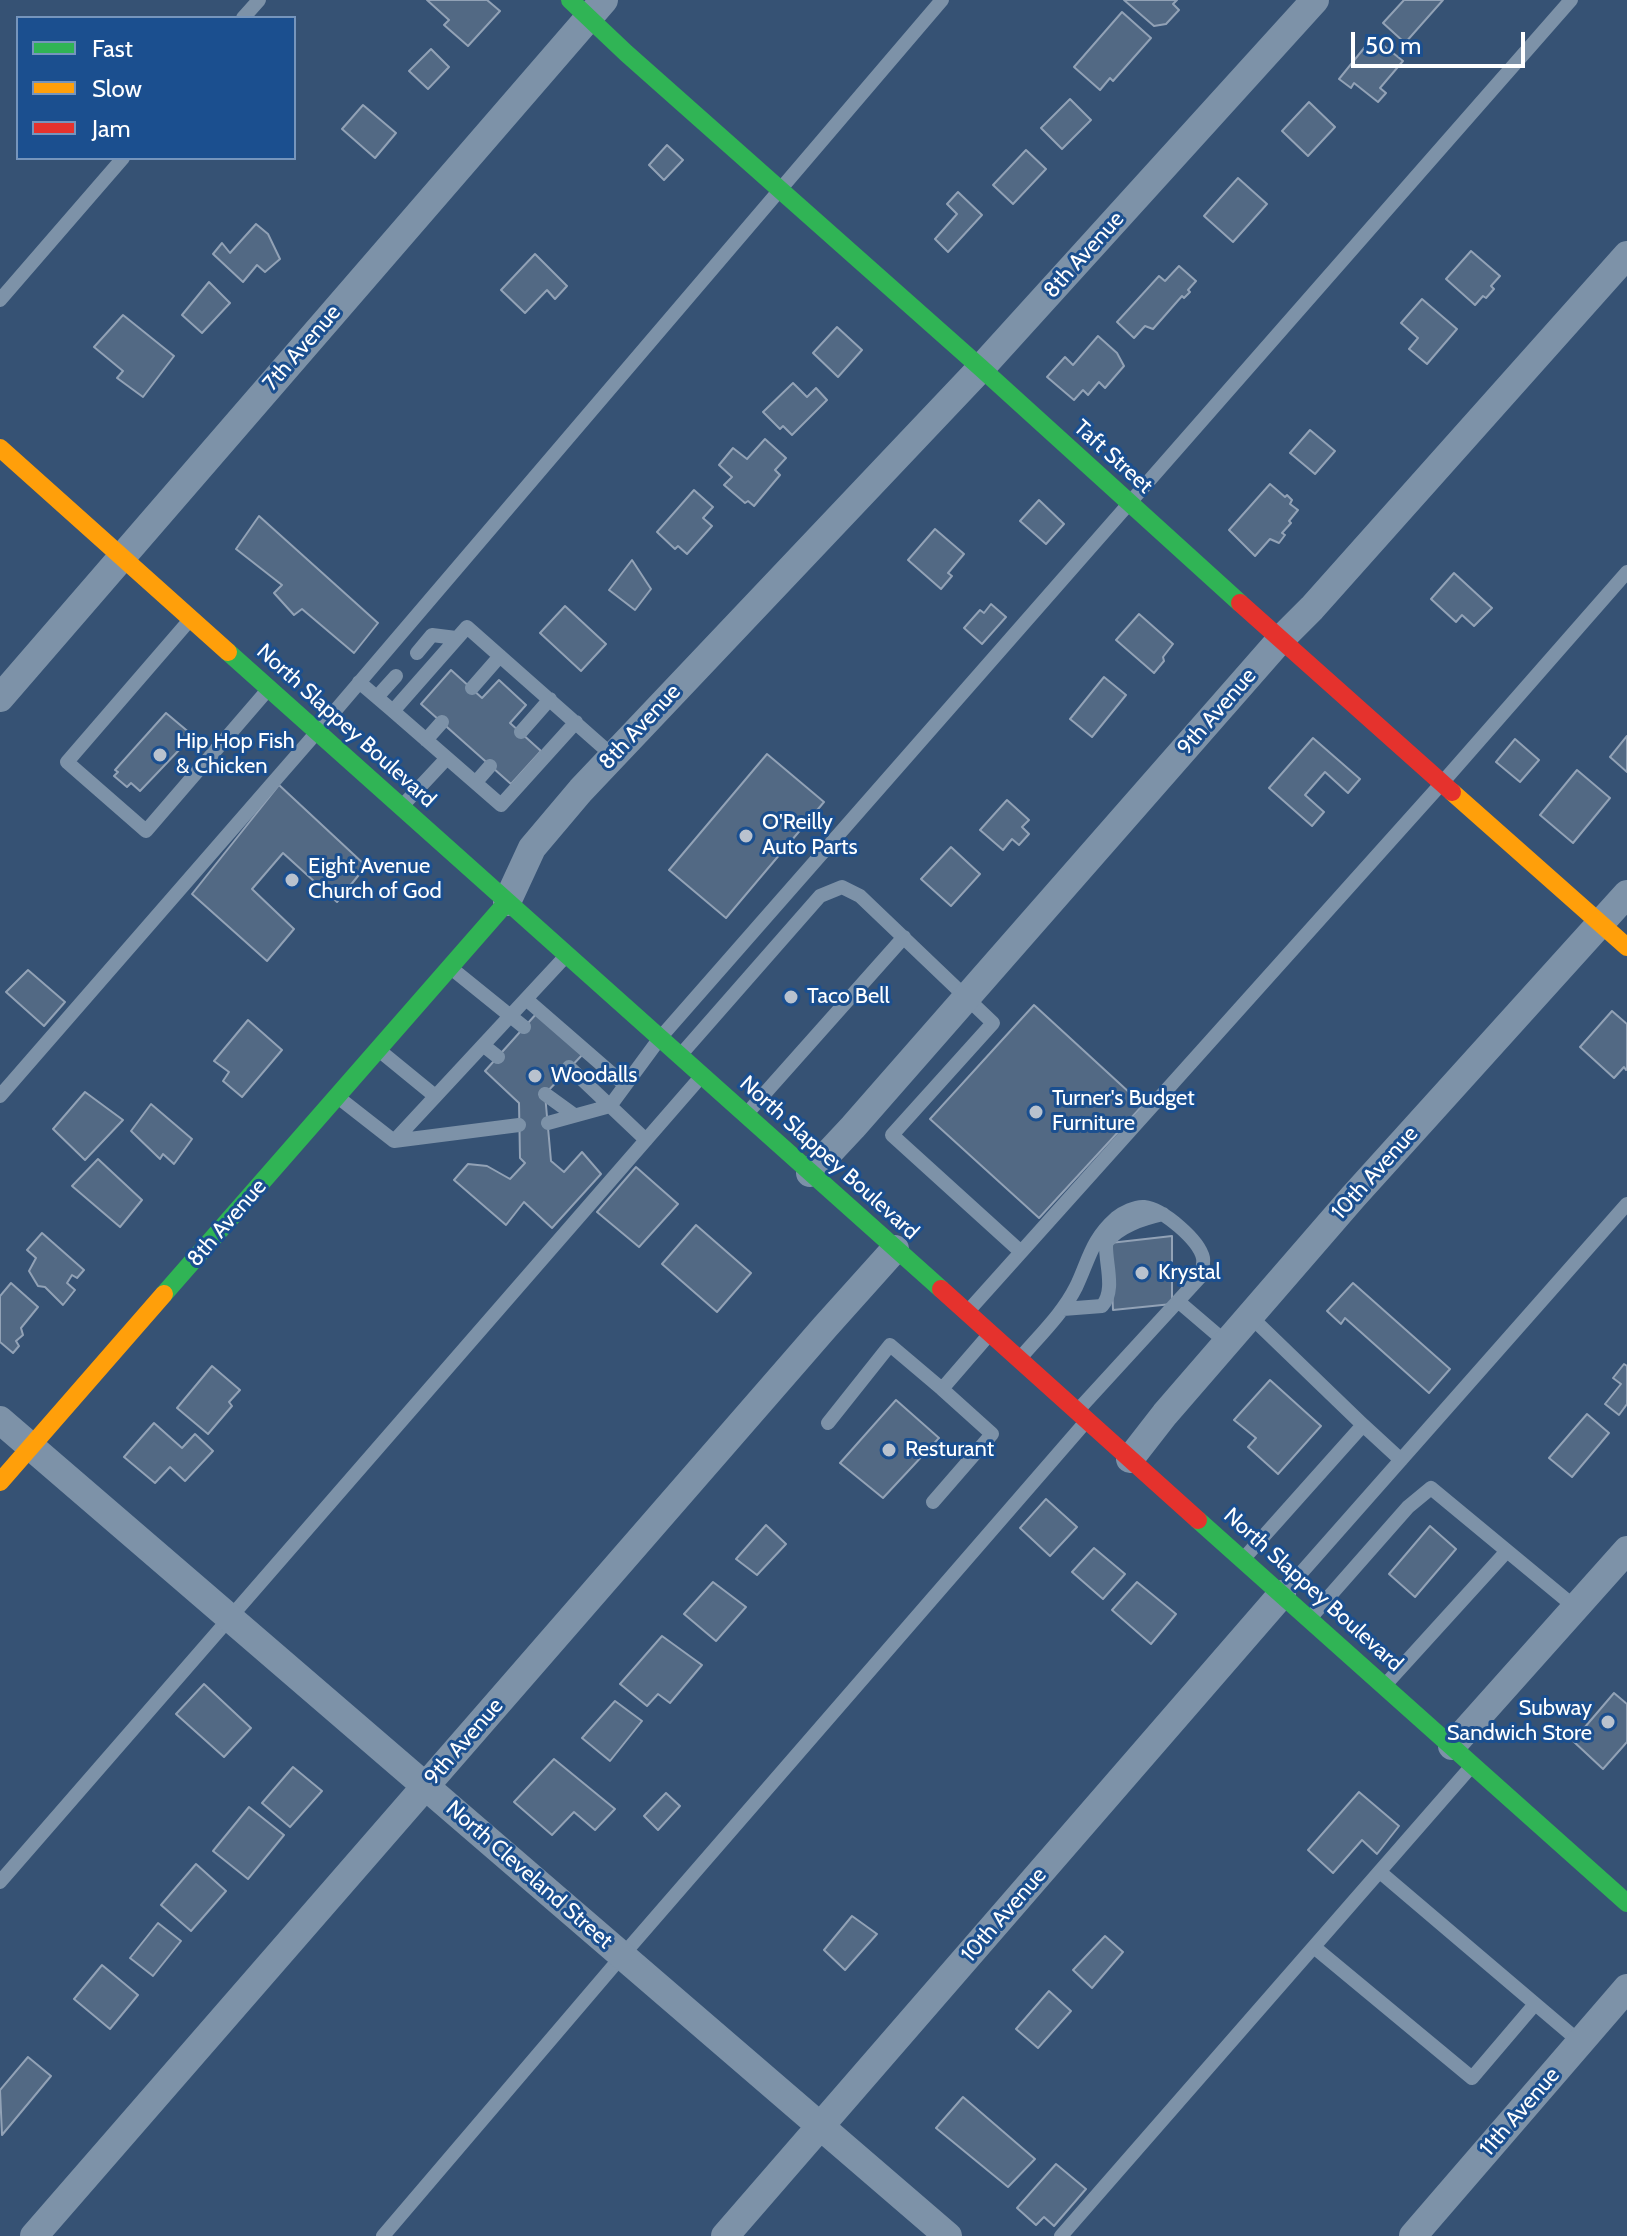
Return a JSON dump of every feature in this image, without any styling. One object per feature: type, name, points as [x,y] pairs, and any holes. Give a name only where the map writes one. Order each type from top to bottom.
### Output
[{"type":"main road","name":"Taft Street","points":[[588,6],[626,53],[1627,947]]},
{"type":"main road","name":"North Slappey Boulevard","points":[[0,448],[1627,1903]]},
{"type":"main road","name":"8th Avenue","points":[[0,1482],[507,902]]},
{"type":"street","name":"8th Avenue","points":[[507,902],[532,848],[581,790],[981,368],[1315,0]]},
{"type":"street","name":"7th Avenue","points":[[0,698],[588,6]]},
{"type":"street","name":"9th Avenue","points":[[810,1173],[1280,640],[1627,255]]},
{"type":"street","name":"10th Avenue","points":[[1130,1459],[1165,1414],[1353,1197],[1627,894]]},
{"type":"street","name":"9th Avenue","points":[[34,2236],[895,1249]]},
{"type":"street","name":"North Cleveland Street","points":[[0,1420],[948,2236]]},
{"type":"street","points":[[1462,1756],[1576,1608],[1627,1550]]},
{"type":"street","name":"10th Avenue","points":[[725,2236],[1282,1594]]},
{"type":"street","name":"11th Avenue","points":[[1413,2236],[1627,1988]]},
{"type":"lane","points":[[245,16],[259,0]]},
{"type":"lane","points":[[0,1096],[317,732],[942,0]]},
{"type":"lane","points":[[548,1123],[610,1106],[660,1038],[1571,0]]},
{"type":"lane","points":[[0,300],[121,160]]},
{"type":"lane","points":[[967,1313],[1627,572]]},
{"type":"lane","points":[[191,619],[67,762],[146,831],[269,689]]},
{"type":"lane","points":[[393,711],[467,627],[613,756]]},
{"type":"lane","points":[[417,653],[432,635],[456,638]]},
{"type":"lane","points":[[472,688],[500,656]]},
{"type":"lane","points":[[377,697],[396,676]]},
{"type":"lane","points":[[359,682],[501,805],[576,722]]},
{"type":"lane","points":[[521,732],[550,699]]},
{"type":"lane","points":[[426,740],[442,722]]},
{"type":"lane","points":[[401,807],[447,758]]},
{"type":"lane","points":[[476,782],[490,766]]},
{"type":"lane","points":[[679,1056],[820,896],[842,887],[860,896],[993,1023],[892,1135],[1021,1252]]},
{"type":"lane","points":[[746,1115],[904,937]]},
{"type":"lane","points":[[394,1141],[567,955]]},
{"type":"lane","points":[[451,968],[524,1027]]},
{"type":"lane","points":[[526,999],[625,1085]]},
{"type":"lane","points":[[483,1045],[498,1057]]},
{"type":"lane","points":[[379,1050],[435,1096]]},
{"type":"lane","points":[[569,1067],[646,1140]]},
{"type":"lane","points":[[0,1882],[702,1076]]},
{"type":"lane","points":[[545,1094],[574,1115]]},
{"type":"lane","points":[[337,1097],[394,1141],[519,1125]]},
{"type":"lane","points":[[1282,1594],[1627,1204]]},
{"type":"lane","points":[[383,2236],[1201,1276],[1204,1260],[1196,1243],[1163,1214],[1146,1207],[1137,1207],[1117,1217],[1093,1245],[1076,1288],[1063,1309],[1019,1359]]},
{"type":"lane","points":[[1063,1309],[1102,1306],[1109,1292],[1106,1243],[1123,1228],[1163,1214]]},
{"type":"lane","points":[[1179,1302],[1227,1343]]},
{"type":"lane","points":[[1250,1316],[1401,1460]]},
{"type":"lane","points":[[942,1389],[990,1333]]},
{"type":"lane","points":[[828,1423],[890,1345],[992,1434],[933,1502]]},
{"type":"lane","points":[[1243,1559],[1363,1425]]},
{"type":"lane","points":[[1309,1619],[1408,1507],[1431,1488],[1576,1608]]},
{"type":"lane","points":[[1384,1686],[1507,1551]]},
{"type":"lane","points":[[1061,2236],[1380,1872],[1462,1756]]},
{"type":"lane","points":[[1380,1872],[1580,2042]]},
{"type":"lane","points":[[1314,1947],[1472,2078],[1535,2004]]},
{"type":"building","points":[[427,0],[487,0],[500,11],[468,46],[444,25],[449,20]]},
{"type":"building","points":[[1124,0],[1177,0],[1173,4],[1179,10],[1166,24],[1154,26]]},
{"type":"building","points":[[1404,0],[1443,0],[1405,43],[1383,23]]},
{"type":"building","points":[[1122,12],[1151,38],[1113,81],[1110,78],[1100,90],[1074,67]]},
{"type":"building","points":[[1373,37],[1403,61],[1380,88],[1386,93],[1378,102],[1354,83],[1351,88],[1339,79]]},
{"type":"building","points":[[431,49],[449,67],[428,89],[409,71]]},
{"type":"building","points":[[1070,99],[1091,120],[1062,149],[1041,128]]},
{"type":"building","points":[[1309,102],[1335,127],[1308,156],[1282,131]]},
{"type":"building","points":[[363,105],[396,133],[375,158],[342,129]]},
{"type":"building","points":[[667,145],[683,160],[664,180],[649,165]]},
{"type":"building","points":[[1026,150],[1046,169],[1013,204],[993,185]]},
{"type":"building","points":[[1238,178],[1267,204],[1233,242],[1204,216]]},
{"type":"building","points":[[958,192],[982,215],[948,252],[935,239],[957,214],[947,204]]},
{"type":"building","points":[[256,224],[268,234],[280,259],[265,272],[257,265],[243,282],[213,254],[222,243],[230,253]]},
{"type":"building","points":[[1471,251],[1500,276],[1491,286],[1494,289],[1475,305],[1446,279]]},
{"type":"building","points":[[535,254],[567,286],[555,299],[547,290],[525,313],[501,290]]},
{"type":"building","points":[[1179,266],[1196,281],[1188,290],[1190,292],[1184,298],[1182,296],[1153,329],[1145,326],[1134,338],[1117,322],[1159,276],[1165,281]]},
{"type":"building","points":[[209,282],[230,303],[202,333],[182,315]]},
{"type":"building","points":[[1422,299],[1457,329],[1427,364],[1409,349],[1418,338],[1401,323]]},
{"type":"building","points":[[123,315],[174,356],[143,397],[117,378],[123,371],[94,347]]},
{"type":"building","points":[[837,327],[862,350],[838,377],[813,353]]},
{"type":"building","points":[[1098,336],[1117,353],[1124,366],[1105,388],[1099,382],[1088,395],[1083,390],[1074,400],[1047,377],[1065,357],[1073,365]]},
{"type":"building","points":[[793,383],[807,397],[816,388],[827,400],[792,435],[783,426],[780,429],[763,412]]},
{"type":"building","points":[[1310,430],[1335,451],[1315,474],[1290,453]]},
{"type":"building","points":[[765,439],[786,458],[775,470],[780,475],[754,506],[748,501],[745,503],[724,485],[732,477],[719,465],[733,448],[747,459]]},
{"type":"building","points":[[1270,484],[1285,497],[1287,495],[1292,500],[1290,504],[1298,510],[1279,543],[1270,539],[1255,556],[1229,530]]},
{"type":"building","points":[[694,490],[713,507],[703,518],[712,526],[687,554],[678,546],[675,549],[657,532]]},
{"type":"building","points":[[1039,500],[1064,524],[1046,544],[1020,521]]},
{"type":"building","points":[[259,516],[378,623],[354,653],[302,609],[294,615],[274,593],[282,585],[236,549]]},
{"type":"building","points":[[935,529],[964,554],[948,573],[952,576],[941,589],[908,560]]},
{"type":"building","points":[[632,560],[651,589],[635,610],[609,590]]},
{"type":"building","points":[[1454,573],[1492,608],[1474,626],[1462,615],[1456,622],[1431,599]]},
{"type":"building","points":[[991,604],[1006,617],[982,644],[964,628],[980,610],[984,613]]},
{"type":"building","points":[[565,606],[606,644],[581,671],[540,633]]},
{"type":"building","points":[[1139,614],[1173,644],[1154,673],[1116,640]]},
{"type":"building","points":[[451,670],[482,698],[499,680],[526,705],[510,723],[541,751],[511,784],[421,704]]},
{"type":"building","points":[[1104,677],[1126,695],[1092,737],[1070,719]]},
{"type":"building","points":[[166,713],[191,734],[140,791],[131,783],[127,787],[114,776],[118,772],[115,770]]},
{"type":"building","points":[[1627,736],[1627,772],[1610,757]]},
{"type":"building","points":[[1313,738],[1360,779],[1348,793],[1325,772],[1305,795],[1324,812],[1312,826],[1269,788]]},
{"type":"building","points":[[1515,739],[1539,760],[1520,782],[1496,762]]},
{"type":"building","name":"O'Reilly Auto Parts","points":[[767,754],[824,802],[726,918],[669,870]]},
{"type":"building","points":[[1577,770],[1610,798],[1573,843],[1540,815]]},
{"type":"building","points":[[279,785],[366,866],[337,902],[283,853],[252,889],[294,929],[267,961],[192,894]]},
{"type":"building","points":[[1007,800],[1029,820],[1022,827],[1029,834],[1019,845],[1012,839],[1003,850],[980,830]]},
{"type":"building","points":[[951,847],[980,874],[951,906],[921,879]]},
{"type":"building","points":[[28,970],[65,1002],[44,1026],[6,992]]},
{"type":"building","name":"Turner's Budget Furniture","points":[[1034,1005],[1143,1105],[1039,1218],[930,1119]]},
{"type":"building","points":[[1612,1011],[1627,1024],[1627,1069],[1624,1067],[1614,1078],[1580,1047]]},
{"type":"building","points":[[537,1013],[584,1053],[545,1094],[551,1161],[564,1172],[582,1152],[601,1174],[552,1228],[524,1202],[506,1225],[454,1180],[468,1164],[487,1166],[510,1179],[525,1163],[520,1158],[519,1103],[485,1071]]},
{"type":"building","points":[[248,1020],[282,1050],[242,1097],[223,1081],[229,1072],[214,1061]]},
{"type":"building","points":[[85,1092],[123,1120],[85,1160],[53,1129]]},
{"type":"building","points":[[151,1104],[192,1139],[174,1164],[163,1154],[160,1159],[131,1131]]},
{"type":"building","points":[[98,1159],[142,1200],[120,1227],[72,1186]]},
{"type":"building","points":[[636,1167],[678,1204],[639,1247],[597,1212]]},
{"type":"building","points":[[696,1225],[751,1273],[717,1312],[662,1264]]},
{"type":"building","points":[[42,1233],[84,1270],[77,1278],[72,1275],[67,1283],[75,1290],[63,1305],[45,1287],[38,1286],[29,1271],[36,1258],[27,1250]]},
{"type":"building","name":"Krystal","points":[[1172,1236],[1172,1304],[1113,1310],[1110,1243]]},
{"type":"building","points":[[11,1283],[38,1307],[21,1328],[23,1335],[16,1341],[19,1346],[13,1353],[0,1342],[0,1296]]},
{"type":"building","points":[[1353,1283],[1450,1369],[1429,1393],[1345,1318],[1341,1324],[1327,1311]]},
{"type":"building","points":[[1624,1364],[1627,1366],[1627,1404],[1619,1415],[1605,1404],[1621,1384],[1613,1378]]},
{"type":"building","points":[[212,1366],[240,1390],[229,1402],[232,1406],[208,1434],[177,1408]]},
{"type":"building","points":[[1270,1380],[1321,1426],[1278,1474],[1248,1447],[1256,1438],[1234,1420]]},
{"type":"building","name":"Resturant","points":[[896,1400],[939,1438],[883,1498],[840,1463]]},
{"type":"building","points":[[1587,1414],[1609,1433],[1572,1477],[1549,1458]]},
{"type":"building","points":[[154,1423],[182,1448],[195,1434],[213,1451],[185,1481],[170,1467],[155,1483],[124,1457]]},
{"type":"building","points":[[1046,1499],[1077,1527],[1050,1556],[1020,1528]]},
{"type":"building","points":[[766,1525],[786,1544],[757,1575],[736,1559]]},
{"type":"building","points":[[1430,1526],[1456,1549],[1415,1597],[1389,1574]]},
{"type":"building","points":[[1094,1548],[1125,1574],[1103,1599],[1072,1572]]},
{"type":"building","points":[[713,1582],[746,1607],[716,1641],[684,1614]]},
{"type":"building","points":[[1137,1582],[1176,1614],[1151,1644],[1112,1610]]},
{"type":"building","points":[[662,1636],[702,1665],[670,1703],[658,1694],[647,1706],[620,1684]]},
{"type":"building","points":[[204,1684],[251,1728],[224,1757],[176,1714]]},
{"type":"building","name":"Subway Sandwich Store","points":[[1614,1693],[1627,1704],[1627,1742],[1603,1769],[1573,1741]]},
{"type":"building","points":[[615,1701],[642,1721],[610,1761],[582,1738]]},
{"type":"building","points":[[554,1759],[615,1809],[595,1830],[574,1812],[552,1835],[514,1802]]},
{"type":"building","points":[[293,1767],[322,1791],[290,1827],[262,1803]]},
{"type":"building","points":[[1359,1792],[1399,1826],[1377,1854],[1362,1840],[1333,1873],[1308,1850]]},
{"type":"building","points":[[666,1793],[680,1806],[658,1830],[644,1816]]},
{"type":"building","points":[[249,1807],[284,1835],[248,1879],[213,1851]]},
{"type":"building","points":[[196,1864],[226,1891],[191,1931],[161,1905]]},
{"type":"building","points":[[852,1916],[877,1934],[845,1970],[824,1950]]},
{"type":"building","points":[[158,1923],[181,1941],[153,1976],[130,1958]]},
{"type":"building","points":[[1105,1936],[1123,1952],[1092,1988],[1073,1970]]},
{"type":"building","points":[[102,1965],[138,1995],[110,2029],[74,1999]]},
{"type":"building","points":[[1049,1991],[1071,2011],[1038,2048],[1016,2029]]},
{"type":"building","points":[[28,2057],[51,2076],[2,2135],[0,2090]]},
{"type":"building","points":[[963,2097],[1035,2159],[1008,2187],[936,2128]]},
{"type":"building","points":[[1056,2164],[1086,2189],[1054,2226],[1044,2217],[1036,2225],[1017,2208]]},
{"type":"traffic: fast","points":[[570,0],[1240,603]]},
{"type":"traffic: fast","points":[[228,652],[941,1289]]},
{"type":"traffic: fast","points":[[164,1294],[507,902]]},
{"type":"traffic: fast","points":[[1198,1520],[1627,1903]]},
{"type":"traffic: slow","points":[[0,448],[228,652]]},
{"type":"traffic: slow","points":[[1452,792],[1627,947]]},
{"type":"traffic: slow","points":[[0,1482],[164,1294]]},
{"type":"traffic: jam","points":[[1240,603],[1452,792]]},
{"type":"traffic: jam","points":[[941,1289],[1198,1520]]},
{"type":"place","name":"Hip Hop Fish & Chicken","points":[[160,755]]},
{"type":"place","name":"O'Reilly Auto Parts","points":[[746,836]]},
{"type":"place","name":"Eight Avenue Church of God","points":[[292,880]]},
{"type":"place","name":"Taco Bell","points":[[791,997]]},
{"type":"place","name":"Woodalls","points":[[535,1076]]},
{"type":"place","name":"Turner's Budget Furniture","points":[[1036,1112]]},
{"type":"place","name":"Krystal","points":[[1142,1273]]},
{"type":"place","name":"Resturant","points":[[889,1450]]},
{"type":"place","name":"Subway Sandwich Store","points":[[1608,1722]]}]
